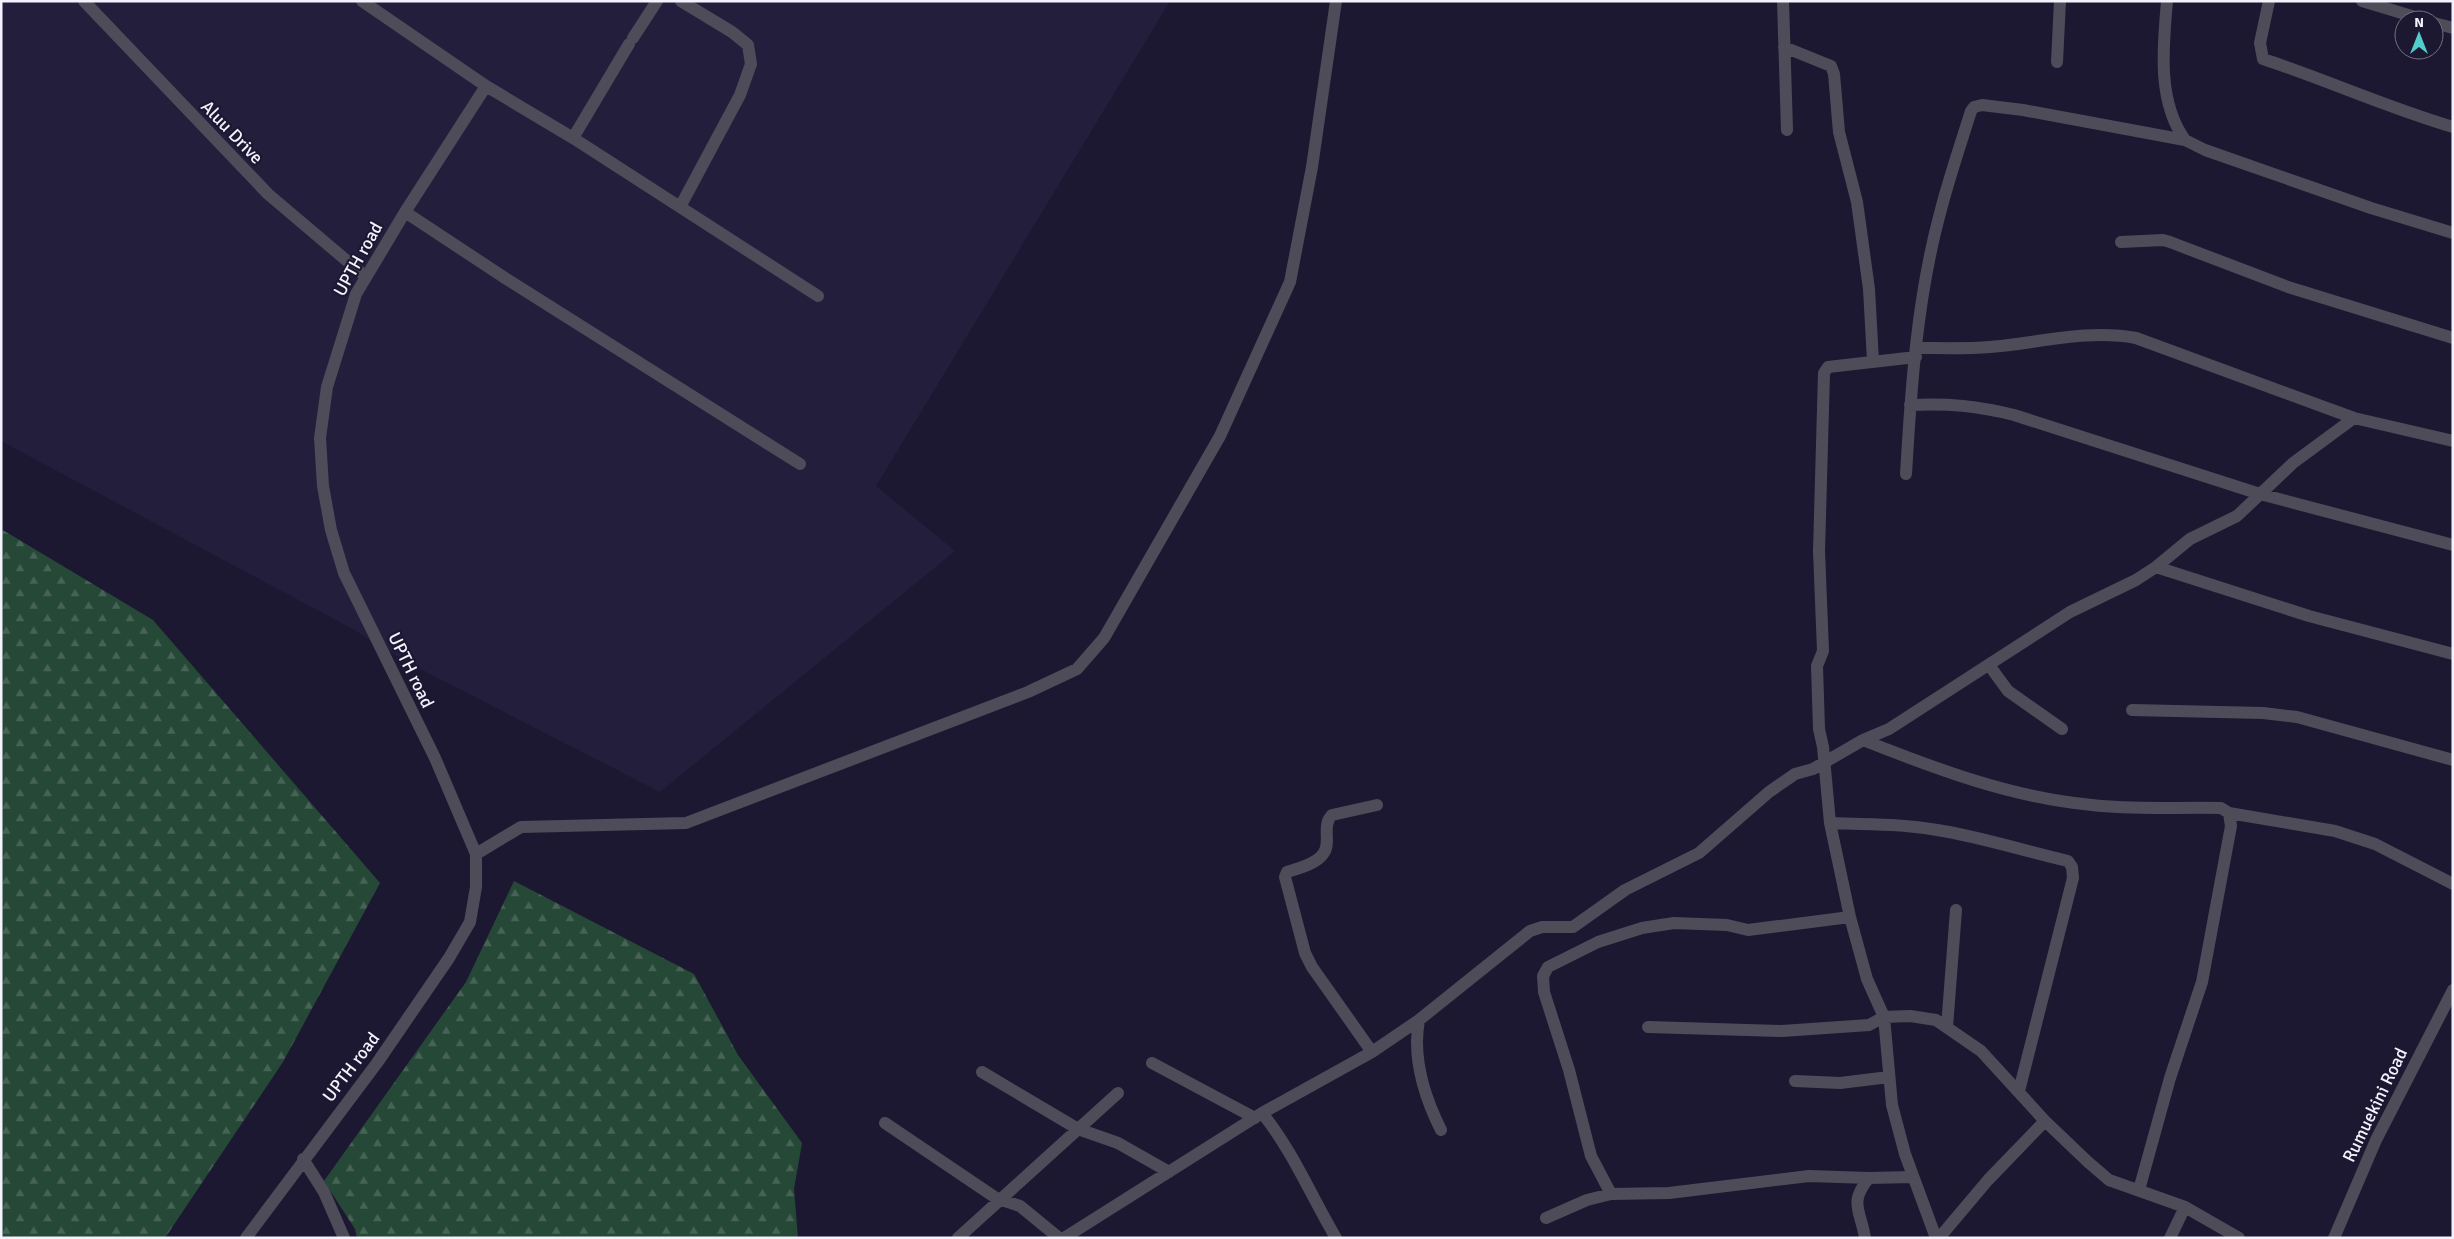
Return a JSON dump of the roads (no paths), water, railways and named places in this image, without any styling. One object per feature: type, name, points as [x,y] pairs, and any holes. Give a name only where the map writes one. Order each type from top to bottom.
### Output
[{"type":"street","points":[[362,1],[486,86],[573,138],[818,296]]},
{"type":"street","points":[[573,138],[657,1]]},
{"type":"street","points":[[680,207],[740,95],[751,64],[748,45],[732,32],[681,1]]},
{"type":"street","points":[[476,854],[521,827],[686,823],[1028,692],[1077,669],[1104,638],[1220,436],[1290,282],[1312,167],[1336,1]]},
{"type":"street","points":[[1783,1],[1787,130]]},
{"type":"street","points":[[2057,62],[2060,1]]},
{"type":"street","points":[[2167,1],[2163,52],[2165,87],[2176,128],[2185,140]]},
{"type":"street","points":[[2269,1],[2260,43],[2263,59],[2410,114],[2453,127]]},
{"type":"street","points":[[2362,1],[2394,11]]},
{"type":"street","name":"Aluu Drive","points":[[90,3],[268,194],[366,277]]},
{"type":"street","points":[[1784,46],[1831,66],[1834,74],[1839,132],[1857,202],[1869,289],[1873,361]]},
{"type":"street","name":"UPTH road","points":[[247,1237],[303,1159],[377,1063],[449,958],[470,922],[476,887],[476,854],[435,758],[344,573],[331,530],[323,486],[320,438],[326,386],[356,294],[405,212],[486,86]]},
{"type":"street","points":[[1906,474],[1910,404],[1924,290],[1938,217],[1971,111],[1974,107],[1982,104],[2023,110],[2185,140],[2205,150],[2371,208],[2453,233]]},
{"type":"street","points":[[405,212],[505,278],[800,464]]},
{"type":"street","points":[[2121,242],[2163,240],[2170,242],[2288,288],[2453,338]]},
{"type":"street","points":[[2045,1121],[1988,1180],[1937,1238],[1913,1177],[1892,1105],[1884,1017],[1867,979],[1850,917],[1830,824],[1819,729],[1817,666],[1823,650],[1819,551],[1824,373],[1828,367],[1916,353],[1990,347],[2060,337],[2124,336],[2136,338],[2354,418],[2453,441]]},
{"type":"street","points":[[1910,404],[1944,403],[1977,406],[2014,415],[2260,494],[2453,545]]},
{"type":"street","points":[[1064,1238],[1259,1115],[1372,1052],[1419,1020],[1530,931],[1542,927],[1572,927],[1625,890],[1699,853],[1769,792],[1795,774],[1812,769],[1862,740],[1896,725],[2070,612],[2136,580],[2156,567],[2190,539],[2237,516],[2293,463],[2354,418]]},
{"type":"street","points":[[2156,567],[2309,616],[2453,654]]},
{"type":"street","points":[[1989,665],[2008,691],[2062,729]]},
{"type":"street","points":[[2132,710],[2263,713],[2298,717],[2453,760]]},
{"type":"street","points":[[1862,740],[1918,762],[2006,790],[2051,800],[2093,806],[2221,808],[2229,813],[2335,831],[2375,844],[2453,884]]},
{"type":"street","points":[[1372,1052],[1305,953],[1285,877],[1287,872],[1307,865],[1322,856],[1325,851],[1326,824],[1332,816],[1377,805]]},
{"type":"street","points":[[2139,1190],[2170,1078],[2202,982],[2231,826],[2229,813]]},
{"type":"street","points":[[1830,824],[1892,824],[1937,830],[1992,840],[2068,861],[2072,867],[2073,878],[2019,1091]]},
{"type":"street","points":[[1947,1027],[1956,910]]},
{"type":"street","points":[[1611,1194],[1591,1156],[1569,1070],[1544,992],[1543,976],[1548,967],[1598,942],[1650,927],[1674,923],[1727,925],[1748,930],[1850,917]]},
{"type":"street","name":"Rumuekini Road","points":[[2334,1238],[2376,1140],[2453,990]]},
{"type":"street","points":[[1648,1027],[1782,1031],[1869,1025],[1884,1017],[1910,1016],[1936,1020],[1981,1051],[2045,1121],[2110,1180],[2185,1207],[2239,1238]]},
{"type":"street","points":[[1419,1020],[1416,1037],[1424,1088],[1441,1130]]},
{"type":"street","points":[[1152,1064],[1259,1115],[1292,1154],[1302,1180],[1336,1238]]},
{"type":"street","points":[[982,1072],[1078,1129],[1118,1144],[1169,1172]]},
{"type":"street","points":[[1795,1081],[1840,1084],[1889,1077]]},
{"type":"street","points":[[958,1238],[1118,1093]]},
{"type":"street","points":[[885,1124],[996,1198],[1020,1206],[1058,1238]]},
{"type":"street","points":[[303,1159],[324,1192],[344,1238]]},
{"type":"street","points":[[1546,1218],[1587,1200],[1611,1194],[1669,1193],[1809,1176],[1913,1177]]},
{"type":"street","points":[[1865,1238],[1856,1198],[1860,1188],[1869,1178]]},
{"type":"street","points":[[2170,1238],[2185,1207]]}]
